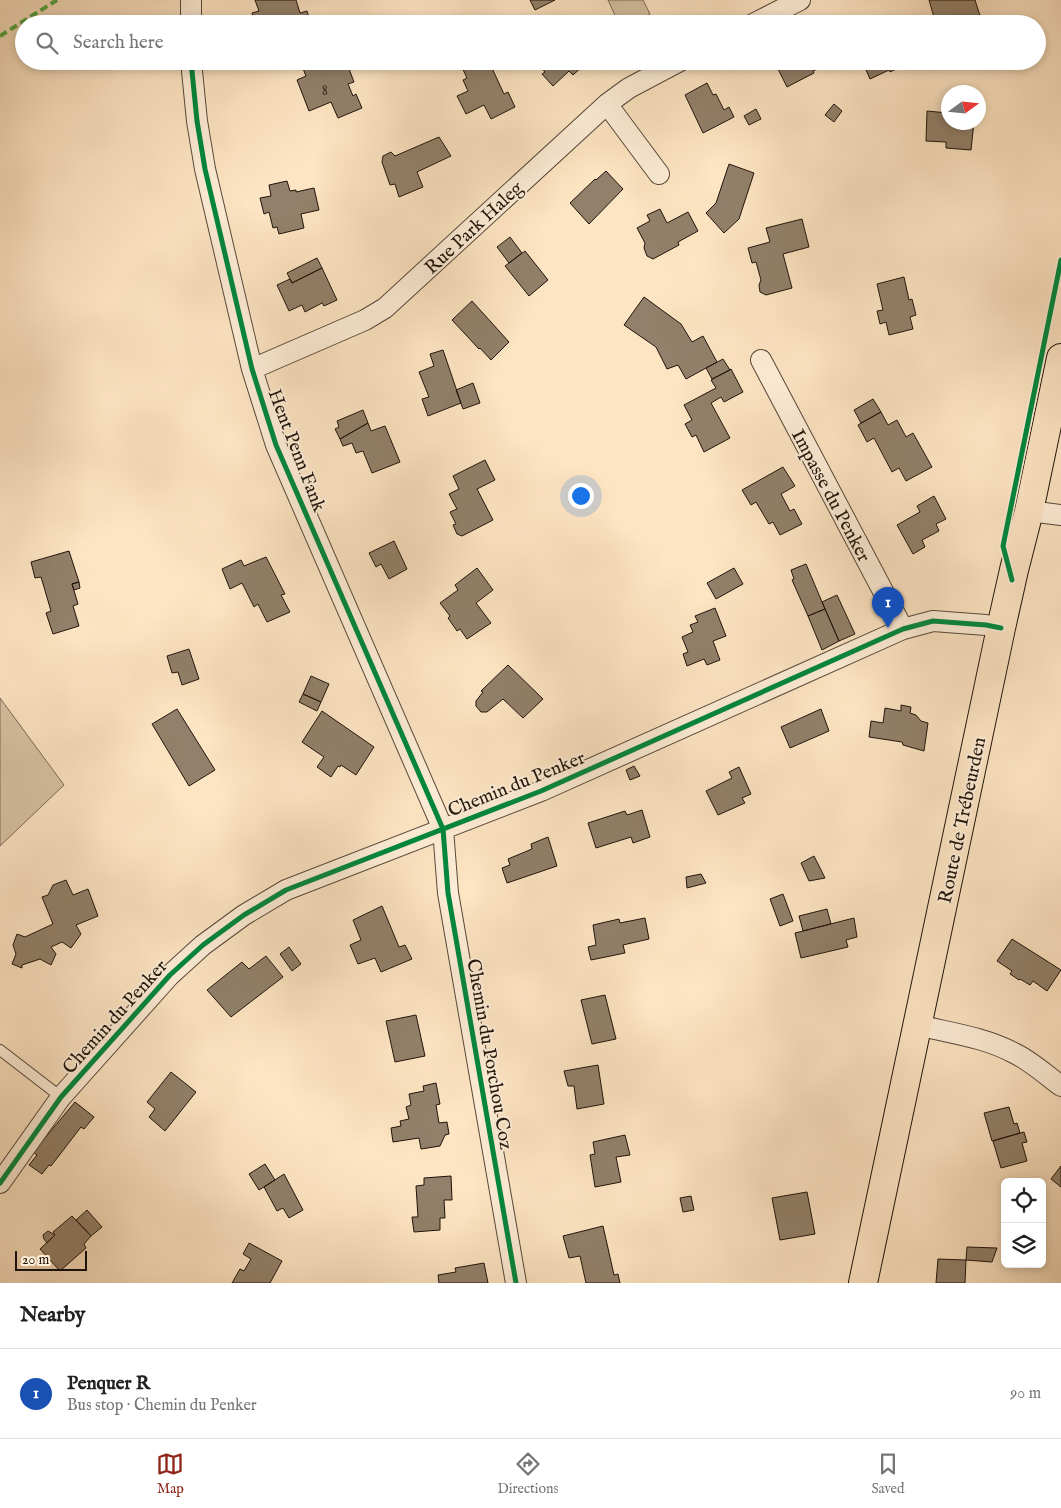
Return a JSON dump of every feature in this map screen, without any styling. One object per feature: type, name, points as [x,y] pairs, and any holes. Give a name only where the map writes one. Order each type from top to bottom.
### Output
[{"type":"main road","name":"Route de Trébeurden","points":[[863,1283],[1001,628],[1029,511],[1061,358]]},
{"type":"street","points":[[191,0],[191,15]]},
{"type":"street","points":[[771,15],[800,0]]},
{"type":"street","name":"Hent Penn Fank","points":[[193,70],[197,121],[205,169],[252,369],[276,445],[443,829]]},
{"type":"street","name":"Rue Park Haleg","points":[[252,369],[365,320],[385,308],[607,104],[629,88],[663,70]]},
{"type":"street","points":[[607,104],[659,174]]},
{"type":"street","name":"Impasse du Penker","points":[[760,360],[903,629]]},
{"type":"street","points":[[1029,511],[1061,515]]},
{"type":"street","name":"Chemin du Penker","points":[[0,1183],[61,1097],[170,975],[203,945],[244,915],[286,890],[541,791],[903,629],[933,621],[1001,628]]},
{"type":"street","name":"Chemin du Porchou Coz","points":[[443,829],[448,893],[516,1283]]},
{"type":"street","points":[[918,1025],[980,1040],[1004,1048],[1026,1060],[1061,1086]]},
{"type":"lane","points":[[0,1050],[61,1097]]},
{"type":"shaded area","points":[[608,0],[643,0],[650,14],[648,15],[615,15]]},
{"type":"shaded area","points":[[0,698],[64,785],[0,846]]},
{"type":"building","points":[[255,0],[296,0],[300,13],[307,11],[308,15],[253,15],[252,13],[259,11]]},
{"type":"building","points":[[530,0],[555,0],[535,10]]},
{"type":"building","points":[[929,0],[975,0],[980,15],[933,15]]},
{"type":"building","points":[[304,70],[349,70],[354,82],[348,84],[353,96],[356,94],[362,108],[338,118],[331,102],[309,111],[297,80],[306,76]]},
{"type":"building","points":[[463,70],[493,70],[504,94],[508,92],[515,107],[491,119],[484,105],[466,114],[457,96],[468,91],[463,80],[467,78]]},
{"type":"building","points":[[543,70],[579,70],[573,75],[569,71],[553,86],[542,74],[545,72]]},
{"type":"building","points":[[778,70],[815,70],[813,71],[814,73],[787,87]]},
{"type":"building","points":[[866,70],[889,70],[870,79]]},
{"type":"building","points":[[707,83],[713,95],[716,94],[724,110],[729,107],[734,117],[703,133],[685,95]]},
{"type":"building","points":[[834,104],[842,111],[834,122],[825,115]]},
{"type":"building","points":[[756,109],[761,119],[749,125],[744,116]]},
{"type":"building","points":[[927,111],[941,112],[941,130],[973,130],[971,150],[946,148],[946,142],[926,141]]},
{"type":"building","points":[[439,137],[451,156],[417,172],[423,187],[399,197],[395,184],[390,185],[382,162],[383,156],[391,152],[395,156]]},
{"type":"building","points":[[729,164],[754,173],[739,219],[724,233],[706,213],[716,203]]},
{"type":"building","points":[[606,171],[623,189],[589,224],[570,203]]},
{"type":"building","points":[[287,181],[290,191],[296,190],[296,192],[314,188],[319,210],[301,214],[304,228],[279,234],[277,227],[273,228],[269,212],[264,214],[260,198],[271,196],[269,185]]},
{"type":"building","points":[[660,209],[667,223],[688,212],[698,231],[678,242],[679,245],[653,259],[647,256],[644,248],[645,243],[637,228],[650,221],[647,215]]},
{"type":"building","points":[[802,219],[809,247],[783,254],[792,288],[766,295],[760,292],[759,285],[761,280],[756,262],[752,263],[748,248],[770,242],[766,228]]},
{"type":"building","points":[[510,237],[522,253],[509,263],[497,247]]},
{"type":"building","points":[[525,251],[548,280],[529,296],[505,266]]},
{"type":"building","points":[[317,258],[322,268],[292,283],[287,273]]},
{"type":"building","points":[[322,268],[337,300],[324,306],[322,303],[305,312],[302,305],[289,311],[277,285],[290,279],[292,283]]},
{"type":"building","points":[[904,277],[909,300],[912,299],[916,315],[910,317],[913,329],[889,335],[886,322],[880,324],[877,311],[883,310],[877,284]]},
{"type":"building","points":[[644,297],[681,324],[692,342],[703,336],[717,362],[686,379],[678,365],[667,369],[656,347],[624,325]]},
{"type":"building","points":[[472,301],[509,342],[491,360],[452,320]]},
{"type":"building","points":[[443,350],[461,403],[428,416],[422,399],[429,397],[419,372],[434,366],[430,354]]},
{"type":"building","points":[[723,359],[730,370],[712,379],[706,368]]},
{"type":"building","points":[[731,369],[743,392],[724,402],[721,397],[711,403],[730,438],[704,452],[696,435],[692,437],[685,424],[692,420],[684,405],[716,388],[711,380]]},
{"type":"building","points":[[473,383],[480,403],[463,409],[456,390]]},
{"type":"building","points":[[873,399],[881,412],[861,423],[854,410]]},
{"type":"building","points":[[363,410],[368,423],[340,439],[335,429],[339,427],[337,421]]},
{"type":"building","points":[[881,412],[888,425],[897,420],[906,437],[913,433],[932,467],[906,481],[899,468],[892,472],[874,438],[867,442],[858,425]]},
{"type":"building","points":[[368,423],[371,431],[385,426],[400,462],[372,473],[363,451],[356,453],[352,443],[343,446],[340,439]]},
{"type":"building","points":[[485,460],[495,480],[477,489],[493,520],[462,536],[457,534],[453,525],[456,524],[450,512],[457,509],[449,494],[459,489],[453,476]]},
{"type":"building","points":[[783,467],[795,486],[781,494],[790,511],[794,509],[802,524],[780,535],[773,522],[769,524],[756,502],[751,505],[742,490]]},
{"type":"building","points":[[934,496],[946,519],[936,524],[939,531],[922,540],[925,547],[913,554],[897,525],[920,512],[917,506]]},
{"type":"building","points":[[394,541],[407,569],[389,579],[381,564],[376,567],[369,553]]},
{"type":"building","points":[[69,551],[79,582],[72,584],[78,604],[73,606],[79,626],[53,634],[46,613],[51,611],[41,577],[35,578],[31,562]]},
{"type":"building","points":[[266,557],[285,594],[281,595],[290,612],[267,622],[258,604],[254,607],[242,583],[230,589],[222,569],[241,560],[244,566]]},
{"type":"building","points":[[806,564],[825,609],[808,616],[792,580],[794,579],[791,570]]},
{"type":"building","points":[[477,568],[493,590],[476,603],[491,623],[467,639],[460,629],[457,631],[448,618],[450,616],[440,603],[458,590],[455,585]]},
{"type":"building","points":[[734,568],[743,584],[716,599],[707,583]]},
{"type":"building","points":[[79,582],[80,588],[74,590],[72,584]]},
{"type":"building","points":[[837,595],[855,634],[839,641],[822,602]]},
{"type":"building","points":[[715,608],[726,636],[713,641],[720,660],[707,665],[704,659],[687,666],[683,654],[688,652],[682,637],[693,632],[690,625],[698,622],[695,616]]},
{"type":"building","points":[[825,609],[839,641],[822,650],[808,616]]},
{"type":"building","points":[[189,649],[199,679],[182,685],[178,672],[172,673],[167,656]]},
{"type":"building","points":[[508,665],[543,699],[523,718],[503,699],[487,712],[481,712],[476,706],[476,701],[483,692],[481,691]]},
{"type":"building","points":[[311,676],[329,684],[321,702],[303,694]]},
{"type":"building","points":[[303,694],[321,702],[317,711],[299,702]]},
{"type":"building","points":[[901,705],[911,707],[910,713],[916,715],[921,721],[928,723],[924,751],[903,745],[902,742],[869,737],[871,721],[883,723],[885,708],[901,711]]},
{"type":"building","points":[[177,709],[215,770],[189,786],[152,724]]},
{"type":"building","points":[[821,709],[829,731],[790,748],[781,727]]},
{"type":"building","points":[[322,711],[374,747],[356,775],[341,765],[340,767],[338,766],[331,777],[317,767],[324,757],[302,742]]},
{"type":"building","points":[[634,766],[640,776],[630,780],[626,770]]},
{"type":"building","points":[[739,767],[751,794],[742,798],[745,803],[718,815],[706,791],[732,778],[729,772]]},
{"type":"building","points":[[642,810],[650,837],[633,843],[631,837],[596,848],[588,823],[625,811],[627,815]]},
{"type":"building","points":[[548,837],[557,866],[507,883],[502,868],[510,865],[508,859],[532,849],[531,844]]},
{"type":"building","points":[[814,856],[825,878],[809,881],[801,863]]},
{"type":"building","points":[[701,874],[706,883],[687,888],[686,877]]},
{"type":"building","points":[[66,880],[73,895],[88,889],[98,916],[76,925],[81,934],[71,948],[62,942],[51,947],[56,954],[51,965],[40,959],[22,965],[22,968],[12,964],[16,954],[13,945],[17,934],[25,937],[53,924],[42,897],[48,895],[53,885]]},
{"type":"building","points":[[783,894],[793,921],[780,926],[770,899]]},
{"type":"building","points":[[382,906],[399,947],[405,945],[412,959],[381,972],[375,958],[358,964],[350,945],[361,940],[353,920]]},
{"type":"building","points":[[827,909],[831,924],[803,931],[799,916]]},
{"type":"building","points":[[645,918],[649,939],[623,945],[625,953],[591,960],[588,947],[596,945],[593,925],[619,919],[620,923]]},
{"type":"building","points":[[854,918],[857,937],[846,940],[848,947],[801,958],[795,933]]},
{"type":"building","points":[[1012,939],[1061,970],[1047,991],[1033,981],[1030,985],[1019,980],[1010,974],[1012,971],[997,961]]},
{"type":"building","points":[[289,947],[301,964],[292,971],[280,954]]},
{"type":"building","points":[[266,956],[283,977],[231,1017],[207,990],[242,962],[249,969]]},
{"type":"building","points":[[605,995],[616,1039],[592,1044],[581,1000]]},
{"type":"building","points":[[416,1015],[425,1056],[395,1062],[386,1021]]},
{"type":"building","points":[[598,1065],[604,1104],[577,1109],[574,1086],[568,1086],[564,1071]]},
{"type":"building","points":[[171,1072],[196,1092],[165,1131],[149,1117],[155,1109],[147,1102]]},
{"type":"building","points":[[436,1083],[440,1104],[436,1105],[439,1123],[447,1122],[449,1134],[445,1135],[440,1146],[421,1149],[419,1138],[393,1142],[391,1128],[401,1126],[400,1121],[409,1119],[406,1107],[411,1105],[409,1094],[424,1091],[423,1086]]},
{"type":"building","points":[[75,1102],[94,1117],[84,1129],[81,1127],[51,1166],[49,1165],[42,1174],[29,1165],[37,1155],[33,1152]]},
{"type":"building","points":[[1009,1107],[1014,1124],[1017,1123],[1020,1133],[992,1141],[984,1113]]},
{"type":"building","points":[[1024,1132],[1027,1142],[1022,1143],[1027,1161],[1001,1168],[993,1141]]},
{"type":"building","points":[[625,1135],[630,1155],[616,1157],[621,1182],[595,1187],[590,1155],[595,1154],[593,1142]]},
{"type":"building","points":[[265,1164],[275,1180],[259,1190],[249,1174]]},
{"type":"building","points":[[1061,1166],[1061,1187],[1051,1179]]},
{"type":"building","points":[[284,1174],[303,1210],[289,1218],[283,1208],[277,1211],[264,1187]]},
{"type":"building","points":[[451,1176],[452,1200],[444,1200],[445,1218],[440,1218],[440,1230],[414,1232],[412,1217],[418,1217],[416,1186],[424,1185],[424,1178]]},
{"type":"building","points":[[807,1192],[815,1234],[780,1240],[772,1198]]},
{"type":"building","points":[[691,1196],[694,1210],[683,1212],[680,1198]]},
{"type":"building","points":[[87,1210],[102,1227],[91,1236],[76,1220]]},
{"type":"building","points":[[72,1216],[91,1236],[84,1244],[86,1248],[60,1271],[40,1249],[55,1235],[53,1232]]},
{"type":"building","points":[[603,1226],[614,1275],[618,1274],[620,1283],[586,1283],[580,1256],[569,1258],[563,1236]]},
{"type":"building","points":[[48,1231],[55,1235],[47,1243],[43,1235]]},
{"type":"building","points":[[249,1243],[282,1261],[270,1283],[232,1283],[240,1269],[244,1271],[251,1259],[243,1254]]},
{"type":"building","points":[[967,1247],[997,1248],[992,1262],[966,1260]]},
{"type":"building","points":[[938,1259],[966,1260],[965,1283],[936,1283]]},
{"type":"building","points":[[484,1263],[488,1283],[439,1283],[438,1275],[456,1272],[455,1268]]},
{"type":"marked path","points":[[33,15],[57,0]]},
{"type":"marked path","points":[[0,36],[15,27]]},
{"type":"cycle path","points":[[192,70],[197,121],[205,169],[252,369],[276,445],[443,829],[448,893],[516,1283]]},
{"type":"cycle path","points":[[1012,580],[1003,546],[1061,260]]},
{"type":"cycle path","points":[[0,1183],[61,1097],[170,975],[203,945],[244,915],[286,890],[541,791],[903,629],[933,621],[1001,628]]},
{"type":"place","name":"Penquer R","points":[[888,628]]}]
